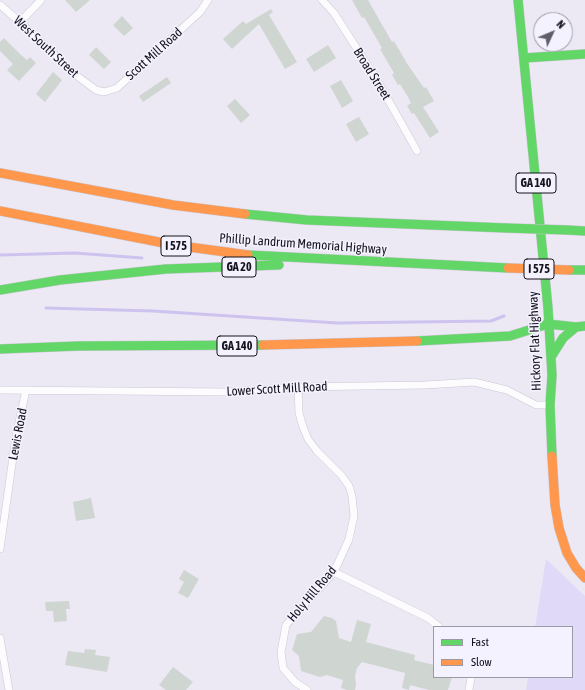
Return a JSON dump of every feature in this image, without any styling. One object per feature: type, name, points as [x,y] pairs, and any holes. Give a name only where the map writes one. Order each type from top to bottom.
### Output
[{"type":"main road","name":"Hickory Flat Highway","points":[[518,0],[547,300],[552,375],[550,405],[553,488],[558,524],[567,553],[576,568],[585,578]]},
{"type":"main road","points":[[524,58],[585,54]]},
{"type":"main road","name":"Phillip Landrum Memorial Highway","points":[[0,173],[174,205],[260,216],[307,220],[585,231]]},
{"type":"main road","name":"Phillip Landrum Memorial Highway","points":[[0,211],[174,245],[232,254],[508,268],[585,270]]},
{"type":"main road","name":"GA 20","points":[[0,290],[60,280],[166,269],[355,261]]},
{"type":"main road","points":[[548,324],[580,326]]},
{"type":"main road","name":"GA 140","points":[[0,340],[78,346],[219,346],[381,343],[510,336],[548,324]]},
{"type":"main road","points":[[551,357],[563,338],[580,326]]},
{"type":"main road","points":[[0,350],[78,346]]},
{"type":"street","points":[[20,22],[41,0]]},
{"type":"street","name":"Scott Mill Road","points":[[93,87],[96,90],[104,92],[117,88],[200,12],[208,0]]},
{"type":"street","name":"Broad Street","points":[[322,0],[334,13],[377,80],[417,151]]},
{"type":"street","name":"West South Street","points":[[0,5],[20,22],[73,74],[93,87]]},
{"type":"street","name":"Lower Scott Mill Road","points":[[0,390],[227,392],[298,387],[425,386],[474,382],[507,390],[536,405],[550,405]]},
{"type":"street","name":"Holy Hill Road","points":[[298,387],[299,413],[302,426],[308,439],[317,451],[342,476],[349,486],[352,496],[354,516],[349,539],[334,572],[286,625],[281,652],[283,668],[295,682],[307,690]]},
{"type":"street","name":"Lewis Road","points":[[0,549],[16,436],[26,390]]},
{"type":"street","points":[[334,572],[428,618],[438,626]]},
{"type":"street","points":[[0,638],[9,690]]},
{"type":"street","points":[[469,690],[471,678]]},
{"type":"shaded area","points":[[546,559],[585,596],[585,690],[526,690],[528,678],[573,678],[573,626],[535,626]]},
{"type":"building","points":[[65,0],[90,0],[76,12]]},
{"type":"building","points":[[352,0],[368,0],[392,42],[394,41],[408,65],[424,88],[426,87],[434,101],[423,107],[439,132],[430,138],[414,113],[412,114],[407,106],[411,103],[408,97],[392,75],[394,73],[380,49],[382,48]]},
{"type":"building","points":[[271,9],[273,12],[269,15],[297,62],[285,69],[259,24],[232,49],[223,39],[243,21],[246,24]]},
{"type":"building","points":[[122,16],[133,28],[124,36],[113,25]]},
{"type":"building","points":[[4,38],[27,60],[30,57],[36,63],[19,81],[7,70],[13,64],[0,51],[0,42]]},
{"type":"building","points":[[328,45],[336,58],[314,72],[306,59]]},
{"type":"building","points":[[96,47],[111,62],[104,69],[89,55]]},
{"type":"building","points":[[53,72],[62,80],[45,102],[36,94]]},
{"type":"building","points":[[167,77],[171,83],[143,102],[139,96]]},
{"type":"building","points":[[341,80],[353,101],[342,108],[330,86]]},
{"type":"building","points":[[235,99],[250,115],[241,123],[227,106]]},
{"type":"building","points":[[359,117],[369,134],[356,142],[346,124]]},
{"type":"building","points":[[91,498],[95,518],[76,521],[73,502]]},
{"type":"building","points":[[184,570],[199,579],[188,598],[178,593],[184,582],[179,579]]},
{"type":"building","points":[[69,601],[70,609],[66,609],[67,621],[54,622],[53,611],[46,611],[45,602]]},
{"type":"building","points":[[324,616],[332,618],[336,621],[339,638],[351,642],[357,620],[371,624],[366,642],[415,655],[414,660],[433,665],[433,678],[452,678],[448,690],[429,690],[410,685],[409,690],[402,688],[405,673],[362,662],[357,668],[355,676],[355,690],[341,688],[343,680],[327,675],[320,677],[301,671],[299,656],[292,650],[297,634],[311,632]]},
{"type":"building","points":[[85,649],[96,650],[95,655],[110,657],[107,672],[65,665],[68,651],[84,653]]},
{"type":"building","points":[[173,667],[193,682],[186,690],[166,690],[159,685]]},
{"type":"waterway","points":[[0,255],[75,253],[142,258]]},
{"type":"waterway","points":[[46,308],[153,311],[337,323],[491,321],[504,316]]},
{"type":"traffic: fast","points":[[518,0],[548,308],[552,375],[550,405],[552,456]]},
{"type":"traffic: fast","points":[[524,58],[585,54]]},
{"type":"traffic: fast","points":[[245,214],[307,220],[506,228]]},
{"type":"traffic: fast","points":[[506,228],[567,230]]},
{"type":"traffic: fast","points":[[567,230],[585,231]]},
{"type":"traffic: fast","points":[[248,255],[508,268]]},
{"type":"traffic: fast","points":[[0,290],[60,280],[166,269],[279,265]]},
{"type":"traffic: fast","points":[[569,270],[585,270]]},
{"type":"traffic: fast","points":[[417,341],[510,336],[548,324],[576,327],[585,326]]},
{"type":"traffic: fast","points":[[551,357],[563,338],[576,327]]},
{"type":"traffic: fast","points":[[0,349],[78,346],[263,345]]},
{"type":"traffic: slow","points":[[0,173],[173,205],[245,214]]},
{"type":"traffic: slow","points":[[0,211],[174,245],[248,255]]},
{"type":"traffic: slow","points":[[508,268],[569,270]]},
{"type":"traffic: slow","points":[[263,345],[417,341]]},
{"type":"traffic: slow","points":[[552,456],[555,505],[559,528],[567,553],[576,568],[585,578]]}]
